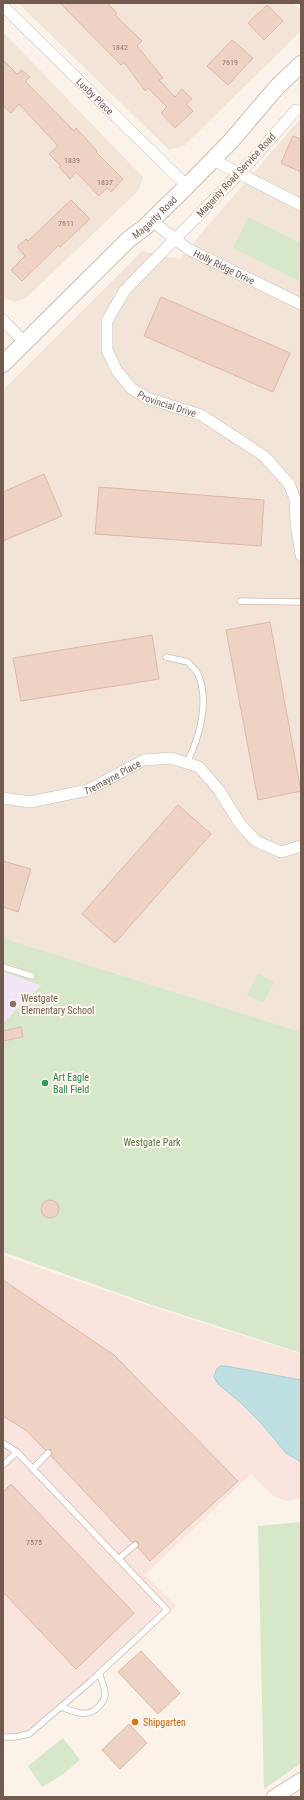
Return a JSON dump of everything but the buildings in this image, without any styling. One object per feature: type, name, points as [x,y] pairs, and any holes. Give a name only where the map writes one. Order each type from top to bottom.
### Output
[{"type":"main road","name":"Magarity Road","points":[[3,364],[129,239],[152,221],[213,160],[278,87],[301,64]]},
{"type":"street","name":"Lusby Place","points":[[3,6],[187,186]]},
{"type":"street","name":"Magarity Road Service Road","points":[[176,240],[239,174],[296,110]]},
{"type":"street","points":[[213,160],[301,204]]},
{"type":"street","name":"Holly Ridge Drive","points":[[152,221],[188,248],[301,304]]},
{"type":"street","name":"Provincial Drive","points":[[176,240],[125,290],[107,321],[106,350],[117,371],[132,389],[147,398],[201,415],[264,456],[289,484],[295,499],[301,555]]},
{"type":"street","points":[[3,320],[25,343]]},
{"type":"street","name":"Tremayne Place","points":[[3,798],[30,802],[88,790],[144,760],[171,758],[199,767],[219,790],[240,824],[256,841],[281,852],[301,846]]},
{"type":"street","points":[[274,1797],[301,1780]]},
{"type":"lane","points":[[240,601],[301,602]]},
{"type":"lane","points":[[166,658],[188,662],[198,675],[202,696],[201,722],[196,743],[187,763]]},
{"type":"lane","points":[[3,967],[32,976]]},
{"type":"lane","points":[[3,1444],[17,1452],[167,1610],[100,1673],[29,1734],[15,1737],[3,1737]]},
{"type":"lane","points":[[3,1465],[17,1452]]},
{"type":"lane","points":[[33,1469],[48,1453]]},
{"type":"lane","points":[[118,1559],[135,1545]]},
{"type":"lane","points":[[61,1707],[78,1714],[91,1713],[97,1709],[103,1701],[105,1693],[100,1673]]},
{"type":"shaded area","points":[[18,3],[293,3],[301,10],[301,31],[185,145],[169,150]]},
{"type":"shaded area","points":[[3,32],[143,177],[139,190],[26,298],[15,302],[3,297]]},
{"type":"shaded area","points":[[301,118],[301,1032],[3,938],[3,390],[142,251],[179,259]]},
{"type":"shaded area","name":"Westgate Elementary School","points":[[3,972],[41,984],[3,1023]]},
{"type":"shaded area","points":[[3,1255],[147,1305],[301,1354],[301,1499],[286,1501],[272,1495],[251,1474],[145,1575],[176,1606],[30,1735],[3,1735]]},
{"type":"green space","points":[[248,217],[301,243],[301,275],[298,281],[233,248]]},
{"type":"green space","name":"Westgate Park","points":[[3,938],[301,1032],[301,1353],[146,1303],[3,1252],[3,1023],[41,985],[3,972]]},
{"type":"green space","points":[[258,973],[274,982],[263,1003],[247,995]]},
{"type":"green space","points":[[301,1522],[301,1763],[264,1789],[258,1526]]},
{"type":"green space","points":[[63,1738],[80,1760],[62,1775],[42,1787],[28,1766]]},
{"type":"water","points":[[220,1366],[301,1380],[301,1462],[286,1453],[260,1422],[241,1403],[218,1384],[214,1377],[216,1370]]},
{"type":"place","name":"Westgate Elementary School","points":[[13,1004]]},
{"type":"place","name":"Art Eagle Ball Field","points":[[45,1083]]},
{"type":"place","name":"Shipgarten","points":[[135,1722]]}]
